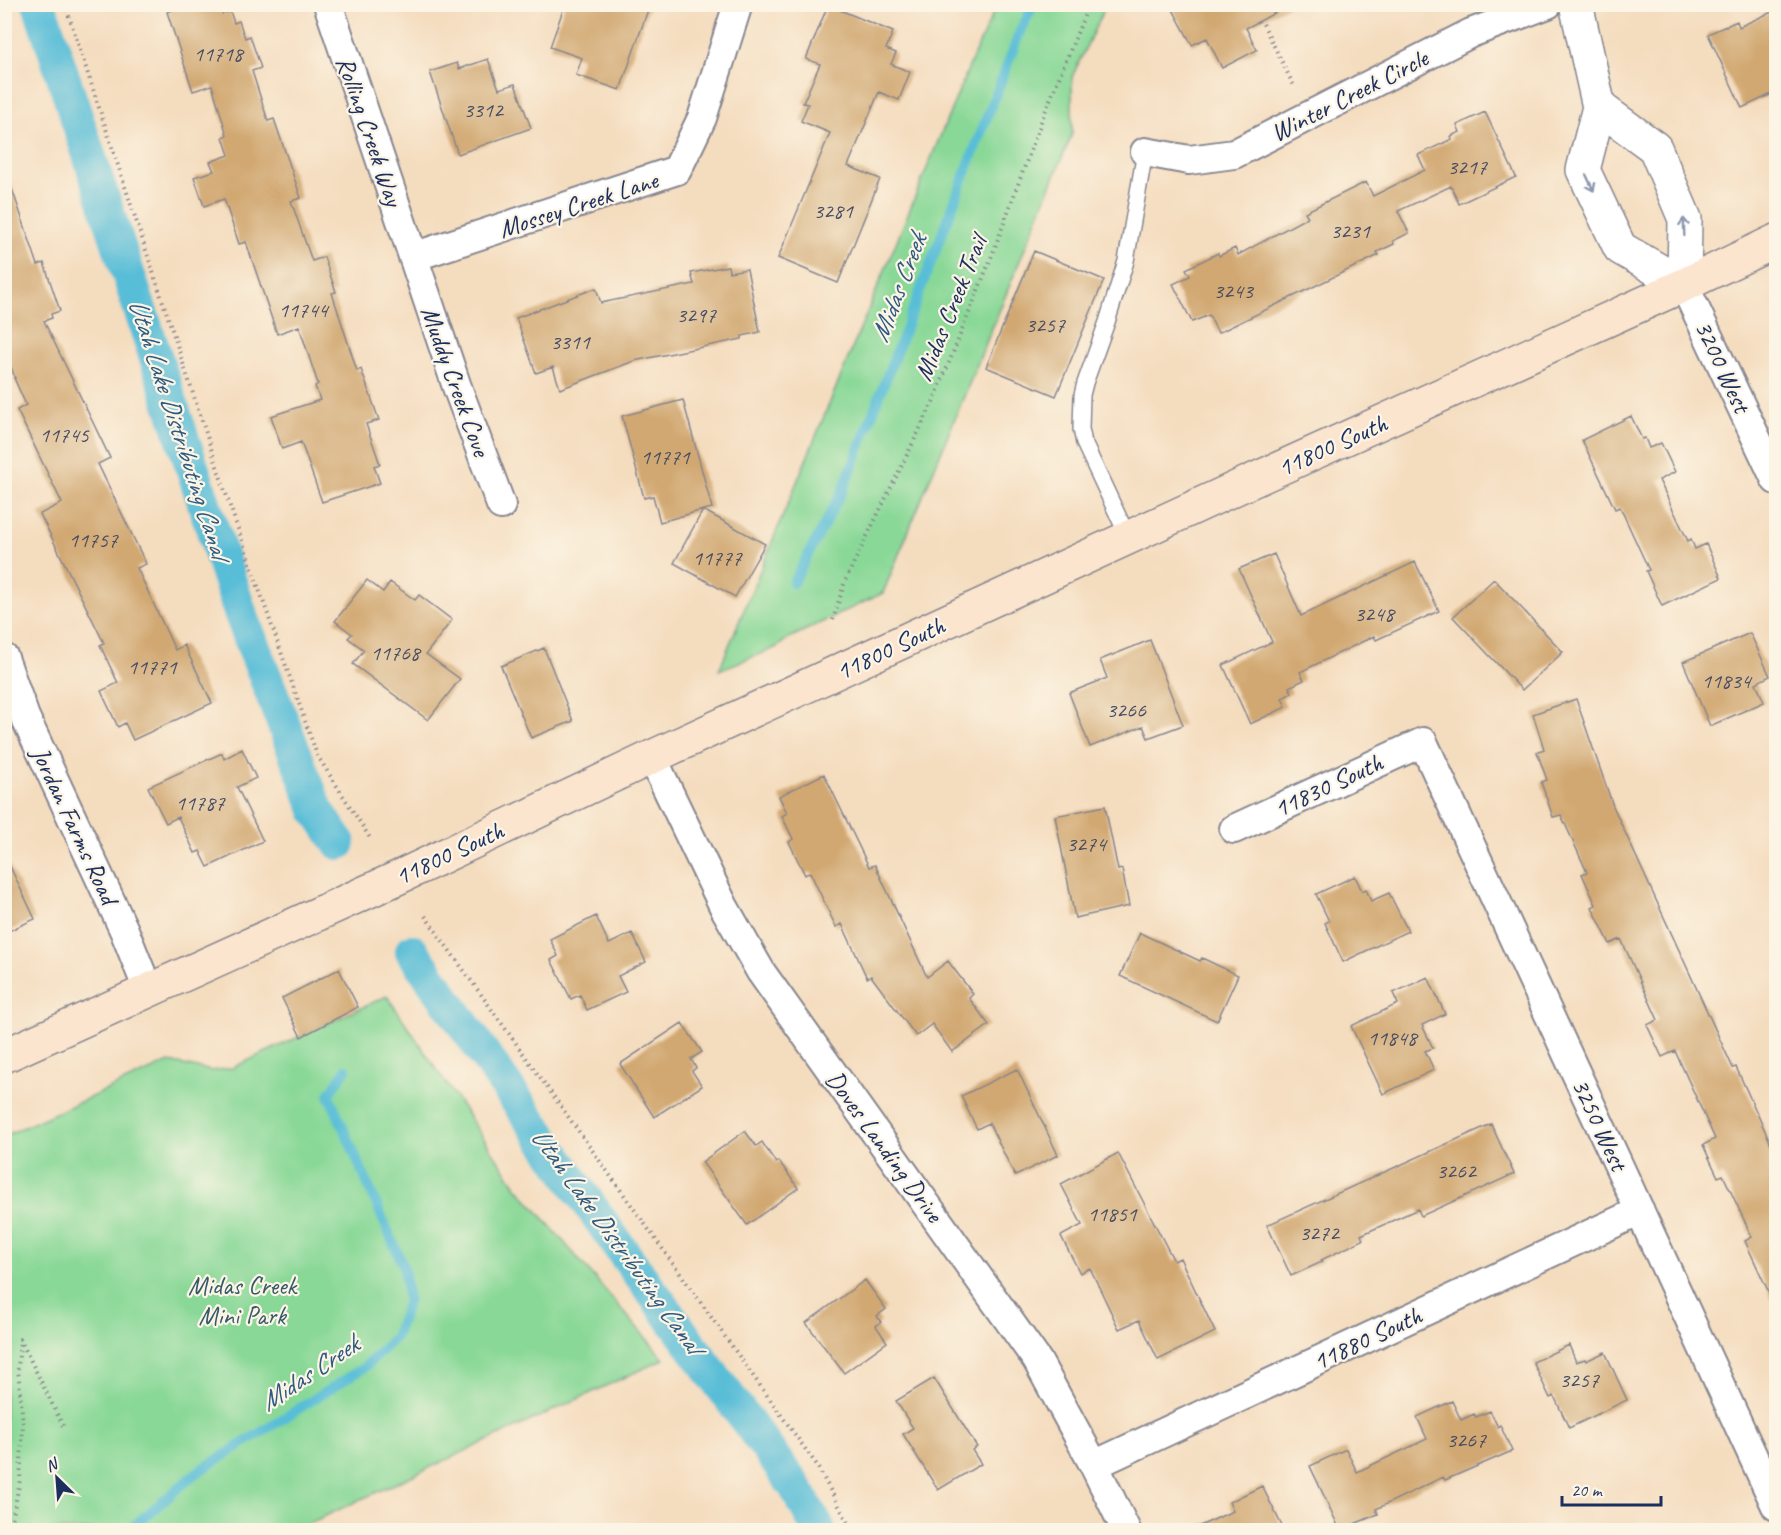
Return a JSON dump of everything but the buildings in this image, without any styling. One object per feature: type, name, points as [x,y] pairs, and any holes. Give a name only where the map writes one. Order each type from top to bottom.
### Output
[{"type":"main road","name":"11800 South","points":[[4,1056],[398,878],[652,757],[1776,241]]},
{"type":"street","name":"Rolling Creek Way","points":[[328,4],[412,257]]},
{"type":"street","name":"Mossey Creek Lane","points":[[412,257],[677,171],[702,118],[738,4]]},
{"type":"street","name":"Winter Creek Circle","points":[[1145,152],[1189,160],[1234,154],[1471,33],[1548,4]]},
{"type":"street","points":[[1576,4],[1599,107],[1583,170],[1620,248],[1684,285]]},
{"type":"street","name":"3200 West","points":[[1599,107],[1656,148],[1685,219],[1684,285],[1776,480]]},
{"type":"street","name":"Muddy Creek Cove","points":[[412,257],[501,505]]},
{"type":"street","name":"Jordan Farms Road","points":[[4,658],[15,722],[124,930],[148,990]]},
{"type":"street","name":"11830 South","points":[[1234,829],[1423,742]]},
{"type":"street","name":"3250 West","points":[[1423,742],[1776,1506]]},
{"type":"street","name":"Doves Landing Drive","points":[[652,757],[733,924],[761,972],[1011,1323],[1060,1400],[1126,1530]]},
{"type":"street","name":"11880 South","points":[[1094,1465],[1640,1211]]},
{"type":"lane","points":[[1128,537],[1084,443],[1081,411],[1084,383],[1107,322],[1126,261],[1145,152]]},
{"type":"path","points":[[65,4],[230,506],[317,754],[370,838]]},
{"type":"path","name":"Midas Creek Trail","points":[[833,620],[845,581],[934,400],[1089,4]]},
{"type":"path","points":[[1263,24],[1300,97]]},
{"type":"path","points":[[424,916],[816,1464],[852,1530]]},
{"type":"path","points":[[10,1530],[20,1480],[23,1424],[18,1369],[20,1339],[64,1428]]},
{"type":"green space","points":[[997,5],[1106,5],[1072,77],[1072,134],[883,593],[789,638],[775,648],[719,670],[973,57]]},
{"type":"green space","name":"Midas Creek Mini Park","points":[[387,996],[516,1186],[664,1359],[295,1530],[5,1530],[4,1136],[169,1062],[212,1071],[232,1068]]},
{"type":"waterway","name":"Utah Lake Distributing Canal","points":[[39,4],[240,612],[317,810],[339,843]]},
{"type":"waterway","name":"Midas Creek","points":[[793,583],[844,488],[1021,29],[1034,4]]},
{"type":"waterway","name":"Utah Lake Distributing Canal","points":[[412,951],[617,1244],[796,1488],[819,1530]]},
{"type":"waterway","name":"Midas Creek","points":[[129,1530],[196,1473],[365,1367],[395,1337],[408,1302],[404,1268],[329,1095],[346,1069]]}]
